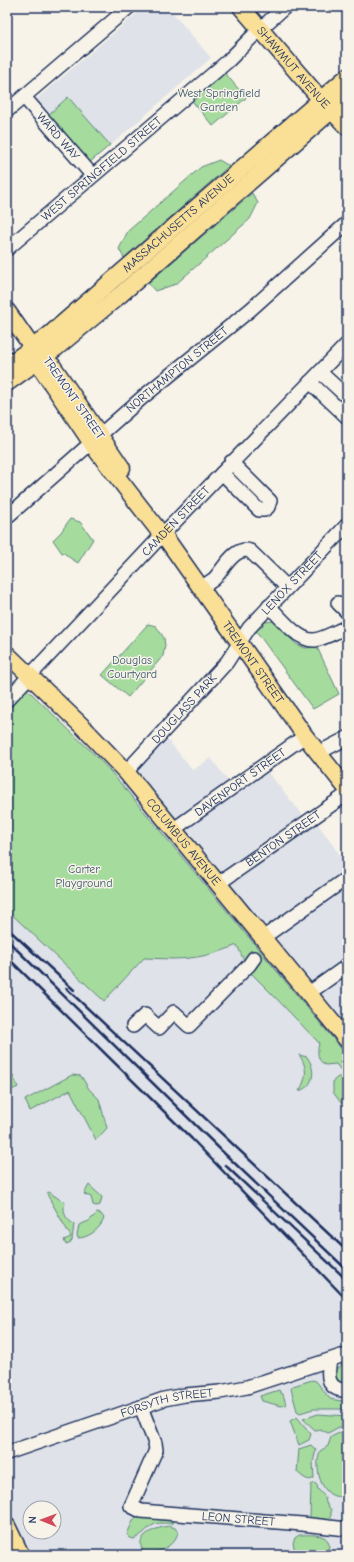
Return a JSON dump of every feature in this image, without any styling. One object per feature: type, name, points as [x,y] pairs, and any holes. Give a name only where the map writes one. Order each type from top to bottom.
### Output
[{"type":"main road","name":"SHAWMUT AVENUE","points":[[241,7],[347,127]]},
{"type":"main road","name":"MASSACHUSETTS AVENUE","points":[[7,383],[38,355],[48,336],[326,105],[347,77]]},
{"type":"main road","name":"MASSACHUSETTS AVENUE","points":[[326,105],[347,97]]},
{"type":"main road","name":"TREMONT STREET","points":[[7,311],[96,439],[162,530],[163,534],[239,644],[305,736],[347,789]]},
{"type":"main road","name":"MASSACHUSETTS AVENUE","points":[[7,366],[38,355]]},
{"type":"main road","name":"COLUMBUS AVENUE","points":[[7,654],[82,726],[126,772],[264,937],[347,1040]]},
{"type":"main road","points":[[7,1526],[21,1555]]},
{"type":"street","points":[[7,111],[129,7]]},
{"type":"street","name":"WEST SPRINGFIELD STREET","points":[[7,249],[92,175],[228,61],[260,29],[285,7]]},
{"type":"street","name":"WARD WAY","points":[[24,97],[92,175]]},
{"type":"street","name":"NORTHAMPTON STREET","points":[[7,517],[143,397],[250,310],[347,223]]},
{"type":"street","name":"CAMDEN STREET","points":[[7,700],[231,462],[347,344]]},
{"type":"street","points":[[320,372],[347,397]]},
{"type":"street","points":[[310,382],[347,417]]},
{"type":"street","points":[[222,473],[259,510],[264,510],[268,507],[270,501],[231,462]]},
{"type":"street","name":"LENOX STREET","points":[[239,644],[248,628],[347,525]]},
{"type":"street","points":[[201,588],[214,579],[237,552],[243,550],[250,551],[287,587]]},
{"type":"street","points":[[269,606],[296,633],[307,640],[318,640],[347,627]]},
{"type":"street","name":"DOUGLASS PARK","points":[[126,772],[227,662],[239,644]]},
{"type":"street","name":"DAVENPORT STREET","points":[[174,829],[305,736]]},
{"type":"street","points":[[318,753],[347,738]]},
{"type":"street","name":"BENTON STREET","points":[[219,883],[347,794]]},
{"type":"street","points":[[264,937],[347,878]]},
{"type":"street","points":[[133,1026],[145,1015],[159,1028],[174,1012],[189,1026],[249,965],[254,958]]},
{"type":"street","points":[[309,993],[347,966]]},
{"type":"street","name":"FORSYTH STREET","points":[[7,1454],[164,1400],[185,1395],[220,1392],[247,1387],[330,1361],[341,1356],[347,1356]]},
{"type":"street","points":[[330,1361],[328,1377],[331,1384],[337,1388],[347,1390]]},
{"type":"street","name":"LEON STREET","points":[[141,1407],[155,1443],[156,1450],[131,1506],[141,1511],[347,1529]]},
{"type":"shaded area","points":[[144,7],[168,7],[211,58],[88,165],[33,102]]},
{"type":"shaded area","points":[[41,702],[98,758],[119,781],[166,738],[193,770],[211,758],[228,781],[258,760],[310,824],[315,820],[347,865],[347,973],[338,979],[347,991],[347,1555],[7,1555],[7,721]]},
{"type":"green space","name":"West Springfield Garden","points":[[225,73],[246,98],[213,126],[192,101]]},
{"type":"green space","points":[[68,97],[110,145],[89,163],[48,115]]},
{"type":"green space","points":[[219,160],[229,166],[124,258],[119,249],[128,231],[201,167]]},
{"type":"green space","points":[[252,193],[258,203],[250,219],[176,284],[155,291],[148,283]]},
{"type":"green space","points":[[70,519],[80,522],[93,539],[78,563],[65,553],[62,553],[53,540]]},
{"type":"green space","points":[[273,621],[296,644],[305,648],[317,647],[339,694],[313,709],[256,631],[265,622]]},
{"type":"green space","name":"Douglas Courtyard","points":[[148,624],[156,626],[164,638],[165,646],[163,656],[128,697],[102,675]]},
{"type":"green space","name":"Carter Playground","points":[[27,689],[112,773],[340,1047],[347,1057],[347,1078],[336,1064],[325,1065],[320,1061],[318,1053],[319,1043],[248,970],[237,945],[222,951],[197,957],[181,959],[144,958],[104,1001],[7,910],[7,710]]},
{"type":"green space","points":[[299,1055],[307,1057],[313,1072],[311,1081],[304,1089],[299,1091],[304,1082],[305,1068]]},
{"type":"green space","points":[[7,1063],[18,1087],[7,1092]]},
{"type":"green space","points":[[72,1075],[81,1076],[89,1089],[99,1099],[107,1128],[96,1140],[70,1090],[30,1111],[25,1100]]},
{"type":"green space","points":[[338,1077],[347,1079],[347,1100],[341,1103],[333,1092],[333,1081]]},
{"type":"green space","points":[[89,1185],[102,1197],[100,1205],[93,1205],[91,1197],[84,1194]]},
{"type":"green space","points":[[49,1192],[65,1203],[65,1215],[74,1224],[72,1240],[69,1244],[66,1245],[64,1240],[71,1237],[48,1196],[47,1193]]},
{"type":"green space","points":[[97,1213],[101,1214],[104,1218],[100,1226],[90,1235],[78,1238],[77,1235],[79,1225],[89,1221]]},
{"type":"green space","points":[[343,1364],[347,1364],[347,1383],[340,1382],[336,1377],[338,1368]]},
{"type":"green space","points":[[312,1380],[316,1381],[330,1399],[347,1402],[347,1409],[313,1409],[300,1413],[297,1411],[291,1389],[293,1386]]},
{"type":"green space","points":[[279,1390],[283,1394],[286,1405],[281,1406],[262,1401],[260,1396]]},
{"type":"green space","points":[[318,1414],[347,1416],[347,1423],[345,1427],[339,1427],[328,1433],[320,1429],[315,1430],[303,1419]]},
{"type":"green space","points":[[297,1417],[311,1434],[309,1440],[299,1445],[290,1421]]},
{"type":"green space","points":[[339,1433],[347,1434],[347,1494],[335,1496],[330,1494],[322,1485],[318,1459],[320,1451],[328,1446],[331,1437]]},
{"type":"green space","points":[[311,1445],[316,1450],[313,1462],[314,1478],[310,1480],[297,1472],[299,1449]]},
{"type":"green space","points":[[315,1483],[318,1487],[317,1488],[325,1497],[326,1503],[331,1510],[331,1520],[310,1518],[311,1485]]},
{"type":"green space","points":[[137,1517],[172,1521],[174,1523],[155,1524],[133,1539],[127,1534],[134,1519]]},
{"type":"green space","points":[[170,1526],[175,1528],[178,1532],[176,1537],[169,1545],[159,1551],[143,1551],[141,1540],[144,1536],[159,1528]]},
{"type":"green space","points":[[299,1535],[315,1535],[326,1538],[329,1544],[327,1555],[296,1555],[293,1543],[295,1538]]},
{"type":"railway","points":[[7,928],[74,990]]},
{"type":"railway","points":[[7,940],[226,1155],[347,1270]]},
{"type":"railway","points":[[7,957],[192,1139],[347,1300]]},
{"type":"railway","points":[[66,988],[347,1251]]},
{"type":"railway","points":[[225,1165],[347,1280]]}]
